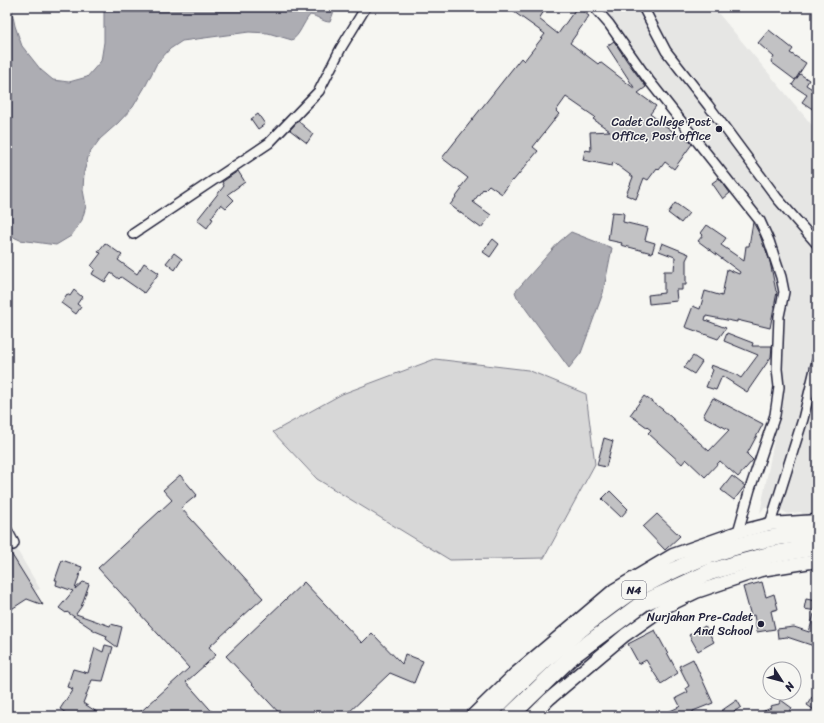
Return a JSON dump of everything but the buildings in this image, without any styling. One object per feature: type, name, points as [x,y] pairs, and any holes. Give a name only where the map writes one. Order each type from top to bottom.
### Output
[{"type":"highway","name":"N4","points":[[487,716],[520,682],[557,649],[589,622],[627,594],[675,568],[704,557],[778,537],[817,534]]},
{"type":"highway","name":"N4","points":[[510,716],[573,655],[643,603],[704,575],[731,565],[769,555],[817,547]]},
{"type":"main road","points":[[472,716],[515,674],[614,590],[673,556],[738,532],[770,524],[817,521]]},
{"type":"main road","points":[[532,716],[549,699],[625,635],[665,607],[696,592],[761,570],[817,561]]},
{"type":"street","points":[[133,234],[269,143],[319,91],[341,48],[366,7]]},
{"type":"street","points":[[594,7],[609,24],[647,78],[760,221],[769,241],[781,277],[784,292],[779,316],[777,369],[779,387],[775,415],[750,489],[738,532]]},
{"type":"street","points":[[643,7],[666,51],[777,198],[817,244]]},
{"type":"street","points":[[770,524],[803,419],[817,361]]},
{"type":"street","points":[[7,530],[14,543],[13,545]]},
{"type":"shaded area","points":[[7,7],[11,7],[15,26],[22,46],[41,70],[53,80],[69,82],[87,77],[101,61],[104,42],[104,7],[332,7],[334,11],[330,22],[310,15],[295,38],[292,40],[268,33],[249,32],[182,41],[170,49],[157,63],[133,107],[100,139],[89,154],[84,172],[83,190],[86,206],[82,220],[71,236],[56,245],[20,240],[7,234]]},
{"type":"shaded area","points":[[596,7],[713,7],[817,131],[817,514],[803,515],[801,512],[788,514],[776,507],[764,508],[760,513],[780,409],[779,369],[781,316],[787,291],[772,240]]},
{"type":"shaded area","points":[[571,232],[612,248],[603,293],[581,353],[569,368],[517,297],[515,292],[559,242]]},
{"type":"shaded area","points":[[435,359],[528,370],[586,394],[595,464],[544,558],[450,560],[317,479],[273,432],[342,394]]},
{"type":"shaded area","points":[[7,533],[40,589],[7,602]]},
{"type":"place","name":"Cadet College Post Office, Post office","points":[[719,129]]},
{"type":"place","name":"Nurjahan Pre-Cadet And School","points":[[761,624]]}]
